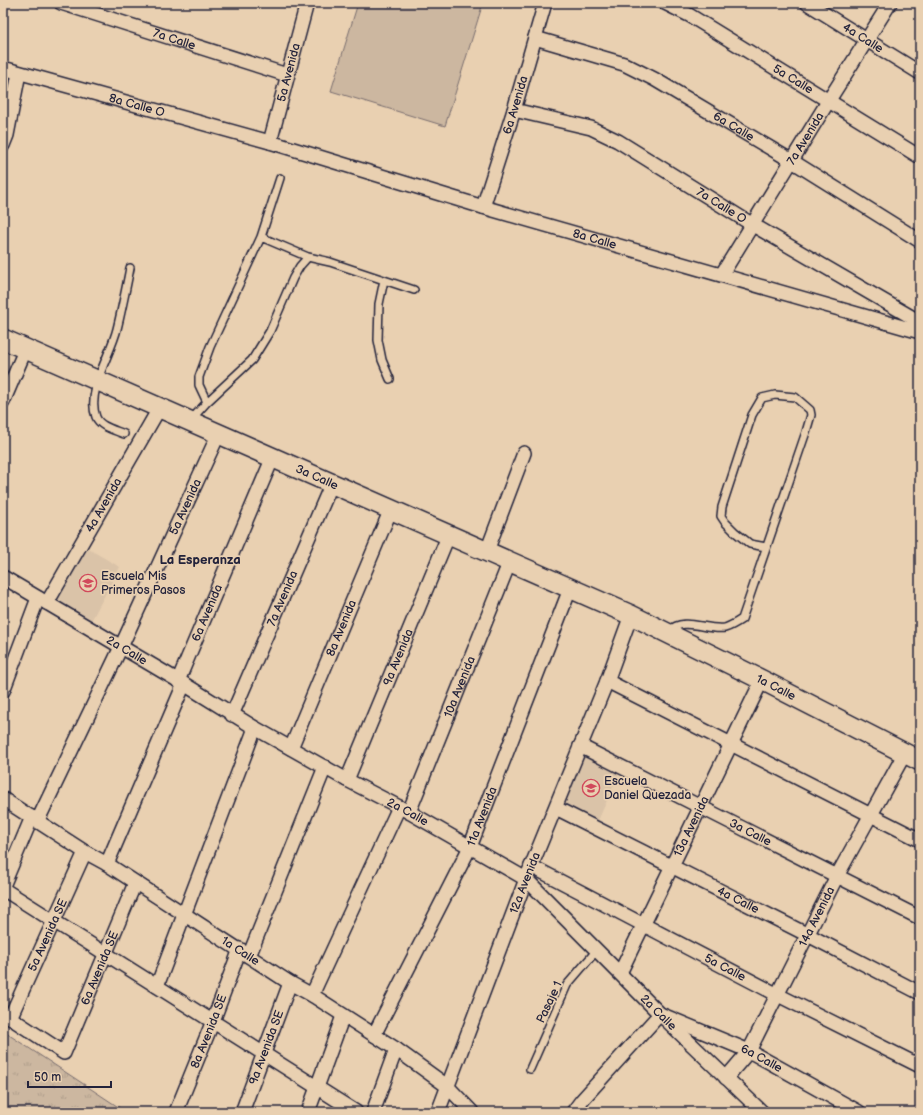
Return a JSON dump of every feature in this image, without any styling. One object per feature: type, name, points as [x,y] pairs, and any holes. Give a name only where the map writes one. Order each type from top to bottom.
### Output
[{"type":"street","name":"7a Calle","points":[[61,3],[287,75]]},
{"type":"street","name":"5a Avenida","points":[[270,142],[306,3]]},
{"type":"street","name":"6a Avenida","points":[[483,207],[514,110],[545,3]]},
{"type":"street","name":"5a Calle","points":[[665,3],[689,15],[920,157]]},
{"type":"street","name":"4a Calle","points":[[807,3],[920,73]]},
{"type":"street","name":"7a Avenida","points":[[722,274],[890,3]]},
{"type":"street","name":"6a Calle","points":[[535,38],[624,64],[654,79],[792,161],[920,241]]},
{"type":"street","name":"8a Calle O","points":[[3,68],[270,142]]},
{"type":"street","points":[[3,144],[7,135],[19,73]]},
{"type":"street","name":"7a Calle O","points":[[514,110],[591,128],[618,141],[753,225],[920,322]]},
{"type":"street","name":"8a Calle","points":[[270,142],[483,207],[722,274],[920,332]]},
{"type":"street","name":"3a Calle","points":[[3,338],[632,615]]},
{"type":"street","points":[[3,402],[26,348]]},
{"type":"street","name":"4a Avenida","points":[[43,601],[160,407]]},
{"type":"street","name":"5a Avenida","points":[[121,647],[219,433]]},
{"type":"street","points":[[487,551],[524,453]]},
{"type":"street","name":"6a Avenida","points":[[181,682],[273,457]]},
{"type":"street","name":"7a Avenida","points":[[232,715],[332,483]]},
{"type":"street","name":"8a Avenida","points":[[291,748],[391,509]]},
{"type":"street","name":"9a Avenida","points":[[347,780],[449,534]]},
{"type":"street","name":"10a Avenida","points":[[312,995],[404,810],[510,561]]},
{"type":"street","name":"2a Calle","points":[[3,577],[181,682],[232,715],[347,780],[404,810],[526,880],[620,972],[660,1014],[762,1112]]},
{"type":"street","name":"11a Avenida","points":[[374,1035],[470,848],[570,589]]},
{"type":"street","points":[[3,691],[43,601]]},
{"type":"street","name":"1a Calle","points":[[632,615],[913,757]]},
{"type":"street","name":"12a Avenida","points":[[438,1112],[531,866],[556,808],[632,615]]},
{"type":"street","points":[[121,647],[35,819],[3,887],[54,921],[264,1053],[316,1088],[356,1112]]},
{"type":"street","name":"13a Avenida","points":[[620,972],[762,680]]},
{"type":"street","points":[[607,681],[920,840]]},
{"type":"street","points":[[108,864],[181,682]]},
{"type":"street","points":[[157,986],[255,728]]},
{"type":"street","name":"3a Calle","points":[[580,746],[920,918]]},
{"type":"street","name":"14a Avenida","points":[[726,1078],[749,1051],[837,876],[871,815],[913,757]]},
{"type":"street","points":[[244,953],[325,767]]},
{"type":"street","name":"1a Calle","points":[[3,799],[85,852],[108,864],[184,915],[396,1049],[447,1086],[472,1112]]},
{"type":"street","name":"4a Calle","points":[[556,808],[920,993]]},
{"type":"street","name":"5a Avenida SE","points":[[7,1016],[54,921],[85,852]]},
{"type":"street","name":"5a Calle","points":[[531,866],[778,995],[918,1061]]},
{"type":"street","name":"6a Avenida SE","points":[[7,1016],[64,1053],[135,883]]},
{"type":"street","name":"8a Avenida SE","points":[[176,1112],[213,1021],[244,953]]},
{"type":"street","name":"9a Avenida SE","points":[[242,1112],[290,983]]},
{"type":"street","name":"6a Calle","points":[[660,1014],[749,1051],[859,1112]]},
{"type":"street","points":[[573,1112],[582,1100],[660,1014]]},
{"type":"street","points":[[308,1112],[343,1016]]},
{"type":"street","points":[[373,1112],[396,1049]]},
{"type":"lane","points":[[207,402],[199,385],[199,377],[210,348],[261,237],[280,178]]},
{"type":"lane","points":[[261,237],[308,257],[330,262],[414,290]]},
{"type":"lane","points":[[190,421],[207,402],[252,360],[270,331],[300,266],[308,257]]},
{"type":"lane","points":[[124,434],[106,427],[97,419],[93,408],[93,401],[98,379],[117,330],[130,268]]},
{"type":"lane","points":[[384,280],[379,304],[378,340],[382,360],[390,379]]},
{"type":"lane","points":[[667,633],[673,627],[682,624],[723,628],[731,626],[742,619],[811,415],[810,410],[795,397],[775,395],[762,398],[752,415],[722,507],[722,516],[725,522],[735,532],[750,544],[766,547]]},
{"type":"lane","name":"Pasaje 1","points":[[530,1069],[567,985],[597,950]]},
{"type":"shaded area","name":"Escuela Mis Primeros Pasos","points":[[85,547],[120,567],[91,621],[55,600]]},
{"type":"shaded area","name":"Escuela Daniel Quezada","points":[[583,752],[620,771],[597,823],[562,805]]},
{"type":"green space","points":[[358,3],[483,3],[445,126],[331,91]]},
{"type":"green space","points":[[3,1031],[126,1112],[3,1112]]},
{"type":"place","name":"Escuela Mis Primeros Pasos","points":[[88,583]]},
{"type":"place","name":"Escuela Daniel Quezada","points":[[591,788]]},
{"type":"district","name":"La Esperanza","points":[[200,559]]}]
